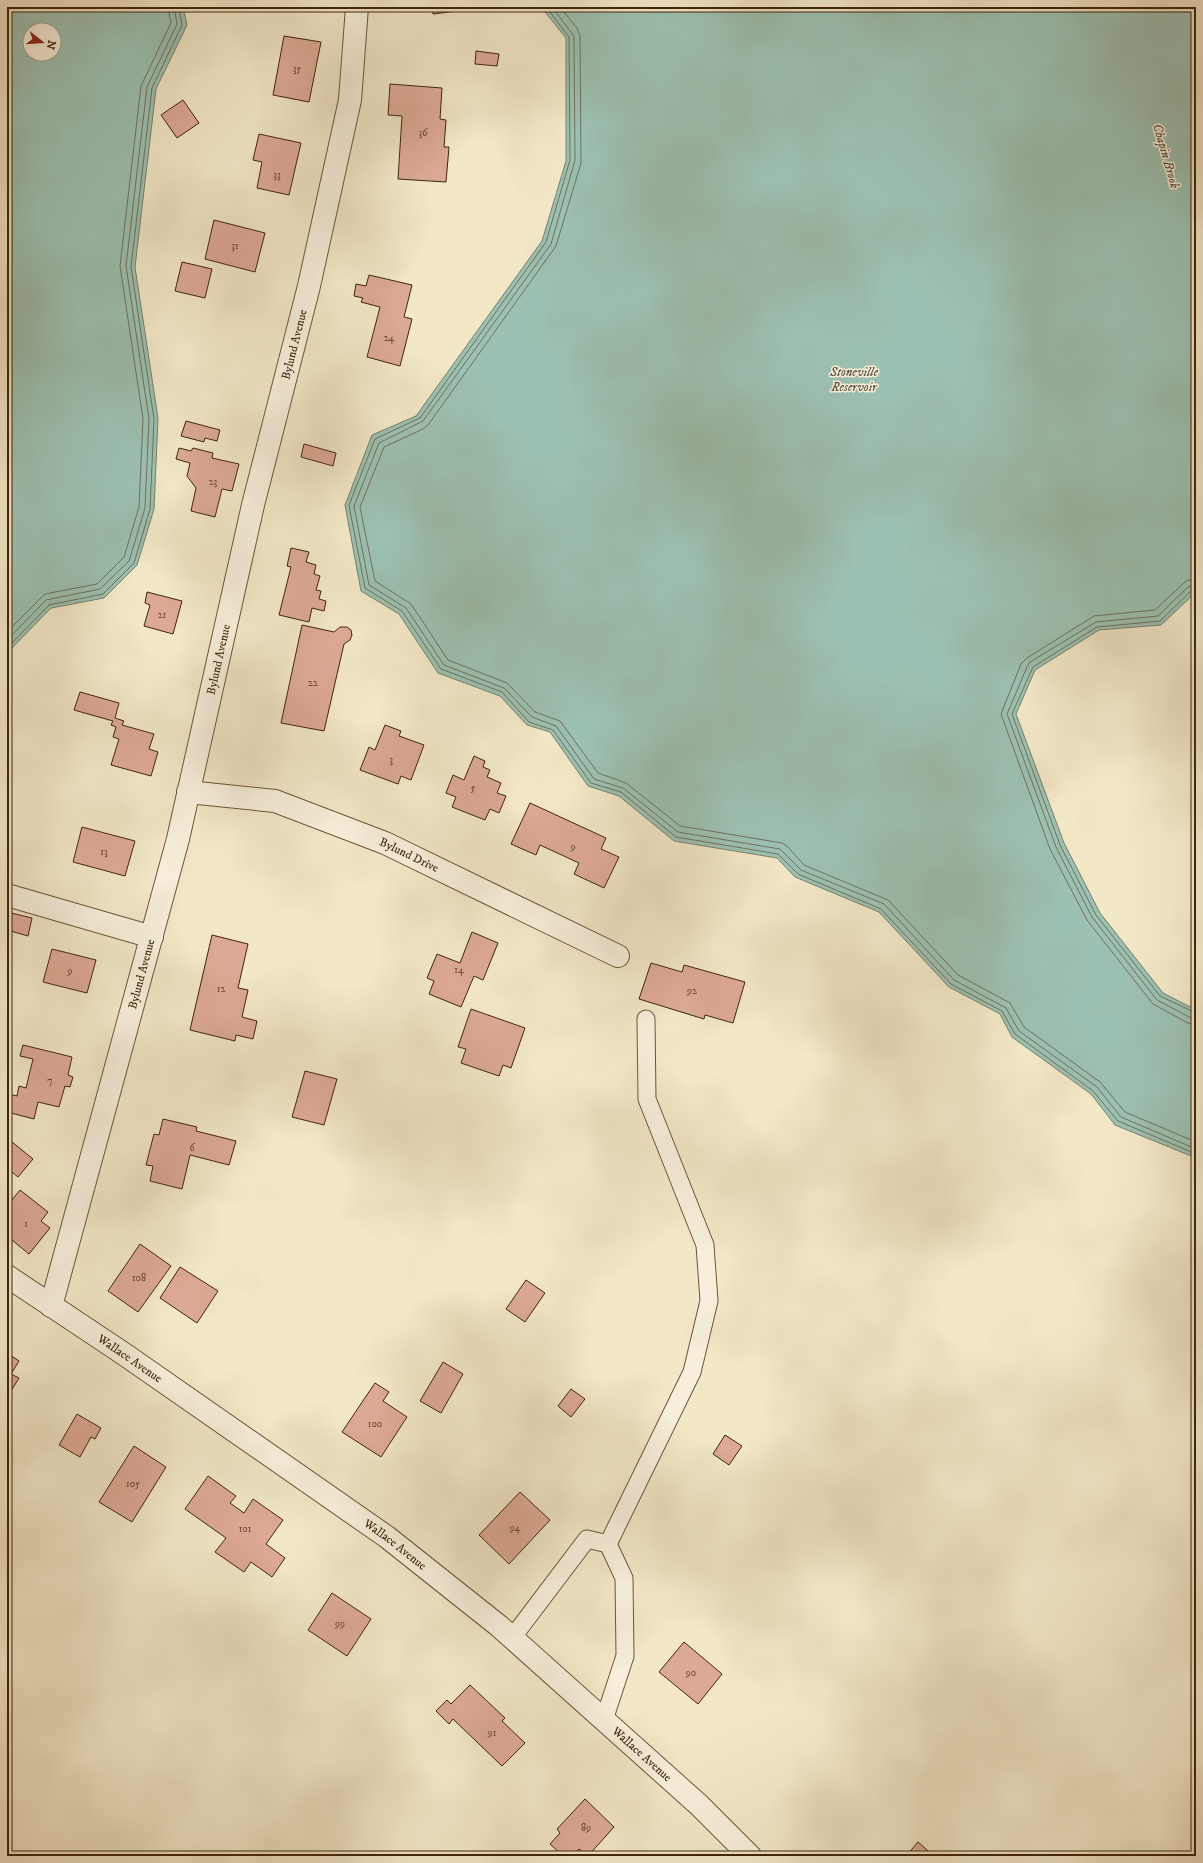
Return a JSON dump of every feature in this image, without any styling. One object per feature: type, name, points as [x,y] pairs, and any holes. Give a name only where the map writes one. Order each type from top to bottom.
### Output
[{"type":"street","name":"Bylund Avenue","points":[[51,1306],[152,937],[188,792],[253,505],[309,286],[350,100],[357,7]]},
{"type":"street","name":"Bylund Drive","points":[[188,792],[275,801],[385,843],[618,956]]},
{"type":"street","points":[[7,895],[152,937]]},
{"type":"street","name":"Wallace Avenue","points":[[7,1276],[387,1537],[512,1638],[699,1805],[750,1856]]},
{"type":"lane","points":[[608,1544],[692,1372],[709,1301],[705,1245],[648,1099],[646,1019]]},
{"type":"lane","points":[[512,1638],[587,1539],[608,1544]]},
{"type":"lane","points":[[604,1720],[625,1656],[624,1578],[608,1544]]},
{"type":"water","points":[[7,7],[183,7],[187,25],[156,89],[135,267],[158,418],[154,509],[137,565],[104,598],[51,608],[7,653]]},
{"type":"water","name":"Stoneville Reservoir","points":[[541,7],[1196,7],[1196,592],[1161,625],[1099,630],[1035,670],[1016,714],[1064,843],[1100,913],[1163,993],[1196,1010],[1196,1158],[1115,1125],[1091,1094],[1012,1037],[1000,1014],[949,987],[879,912],[795,877],[777,858],[674,841],[619,796],[588,786],[550,732],[527,725],[500,696],[438,673],[399,614],[361,591],[345,505],[372,435],[416,416],[542,241],[566,161],[566,38]]},
{"type":"building","points":[[432,7],[456,7],[457,11],[433,14]]},
{"type":"building","points":[[284,36],[321,42],[309,102],[273,95]]},
{"type":"building","points":[[476,51],[499,54],[497,66],[475,64]]},
{"type":"building","points":[[390,84],[442,88],[440,119],[446,120],[444,147],[449,147],[446,182],[398,179],[402,116],[388,115]]},
{"type":"building","points":[[183,100],[199,123],[177,138],[161,115]]},
{"type":"building","points":[[259,134],[301,143],[289,195],[257,188],[262,162],[253,160]]},
{"type":"building","points":[[214,220],[265,233],[255,272],[205,259]]},
{"type":"building","points":[[182,262],[212,269],[205,298],[175,291]]},
{"type":"building","points":[[369,275],[412,285],[404,317],[412,319],[400,366],[367,357],[380,307],[361,302],[363,298],[354,296],[356,284],[366,286]]},
{"type":"building","points":[[186,421],[220,430],[217,441],[205,438],[204,442],[181,436]]},
{"type":"building","points":[[304,444],[336,453],[333,466],[301,457]]},
{"type":"building","points":[[179,448],[191,451],[193,448],[213,453],[212,458],[239,464],[232,491],[222,489],[215,517],[191,511],[196,488],[187,476],[190,463],[176,459]]},
{"type":"building","points":[[291,548],[309,552],[306,562],[316,565],[314,574],[320,576],[316,590],[321,591],[319,599],[326,601],[324,611],[312,608],[309,622],[279,615],[291,567],[287,566]]},
{"type":"building","points":[[147,592],[182,601],[173,634],[144,626],[150,605],[145,603]]},
{"type":"building","points":[[302,625],[334,632],[340,627],[347,627],[351,630],[352,635],[350,640],[344,644],[324,731],[281,723]]},
{"type":"building","points":[[80,692],[119,703],[115,718],[124,721],[122,725],[154,734],[149,749],[158,752],[151,776],[111,765],[119,739],[113,737],[116,727],[111,725],[113,721],[74,710]]},
{"type":"building","points":[[385,725],[401,731],[399,736],[424,745],[411,780],[401,776],[398,784],[360,770],[369,747],[375,750]]},
{"type":"building","points":[[474,756],[485,761],[483,767],[490,770],[487,777],[501,783],[497,793],[506,796],[499,813],[490,809],[485,820],[452,807],[456,797],[446,793],[453,775],[464,780]]},
{"type":"building","points":[[530,803],[606,838],[601,849],[619,857],[604,888],[574,874],[579,863],[540,845],[536,855],[511,844]]},
{"type":"building","points":[[82,827],[135,841],[125,876],[73,862]]},
{"type":"building","points":[[7,912],[32,918],[28,936],[7,930]]},
{"type":"building","points":[[472,932],[498,943],[483,980],[474,976],[461,1007],[429,994],[434,981],[427,978],[437,954],[460,963]]},
{"type":"building","points":[[212,935],[248,944],[238,988],[248,990],[242,1017],[257,1021],[253,1039],[236,1035],[235,1041],[190,1030]]},
{"type":"building","points":[[52,949],[96,960],[87,993],[43,982]]},
{"type":"building","points":[[651,963],[682,972],[684,965],[745,982],[733,1023],[705,1015],[704,1019],[639,999]]},
{"type":"building","points":[[471,1009],[525,1028],[511,1068],[503,1065],[499,1076],[461,1063],[466,1049],[458,1047]]},
{"type":"building","points":[[23,1045],[72,1057],[68,1075],[73,1077],[70,1087],[65,1086],[59,1107],[38,1102],[34,1119],[7,1112],[8,1094],[17,1096],[19,1086],[26,1088],[33,1059],[20,1056]]},
{"type":"building","points":[[305,1071],[337,1079],[324,1125],[292,1117]]},
{"type":"building","points":[[163,1119],[197,1127],[196,1131],[236,1141],[229,1165],[190,1155],[182,1189],[150,1181],[153,1166],[146,1165],[154,1134],[159,1135]]},
{"type":"building","points":[[7,1138],[33,1159],[18,1177],[7,1168]]},
{"type":"building","points":[[20,1190],[48,1212],[41,1221],[50,1228],[29,1254],[7,1236],[7,1206]]},
{"type":"building","points":[[140,1244],[171,1266],[138,1312],[108,1291]]},
{"type":"building","points":[[180,1267],[218,1291],[197,1323],[160,1298]]},
{"type":"building","points":[[526,1280],[545,1293],[525,1322],[506,1309]]},
{"type":"building","points":[[7,1353],[19,1361],[11,1374],[19,1378],[11,1391],[7,1389]]},
{"type":"building","points":[[443,1362],[463,1374],[441,1413],[420,1401]]},
{"type":"building","points":[[375,1383],[389,1392],[383,1401],[407,1417],[381,1457],[342,1432]]},
{"type":"building","points":[[571,1389],[585,1399],[571,1417],[558,1406]]},
{"type":"building","points":[[77,1414],[101,1428],[95,1439],[91,1437],[80,1457],[59,1445]]},
{"type":"building","points":[[725,1435],[742,1446],[729,1465],[713,1454]]},
{"type":"building","points":[[134,1446],[166,1467],[132,1522],[99,1502]]},
{"type":"building","points":[[208,1476],[236,1496],[230,1503],[244,1513],[253,1499],[283,1520],[266,1544],[285,1558],[272,1577],[251,1562],[244,1572],[215,1552],[226,1538],[185,1509]]},
{"type":"building","points":[[520,1492],[550,1520],[509,1564],[479,1535]]},
{"type":"building","points":[[332,1593],[371,1619],[347,1656],[308,1630]]},
{"type":"building","points":[[684,1642],[722,1674],[698,1704],[659,1672]]},
{"type":"building","points":[[470,1685],[505,1718],[502,1721],[525,1743],[502,1766],[453,1719],[449,1724],[436,1711],[447,1700],[451,1704]]},
{"type":"building","points":[[585,1799],[614,1827],[588,1856],[579,1849],[573,1856],[563,1856],[550,1844],[560,1833],[557,1829]]},
{"type":"building","points":[[918,1842],[934,1856],[906,1856]]},
{"type":"water label","name":"Chapin Brook","points":[[1166,156]]}]
